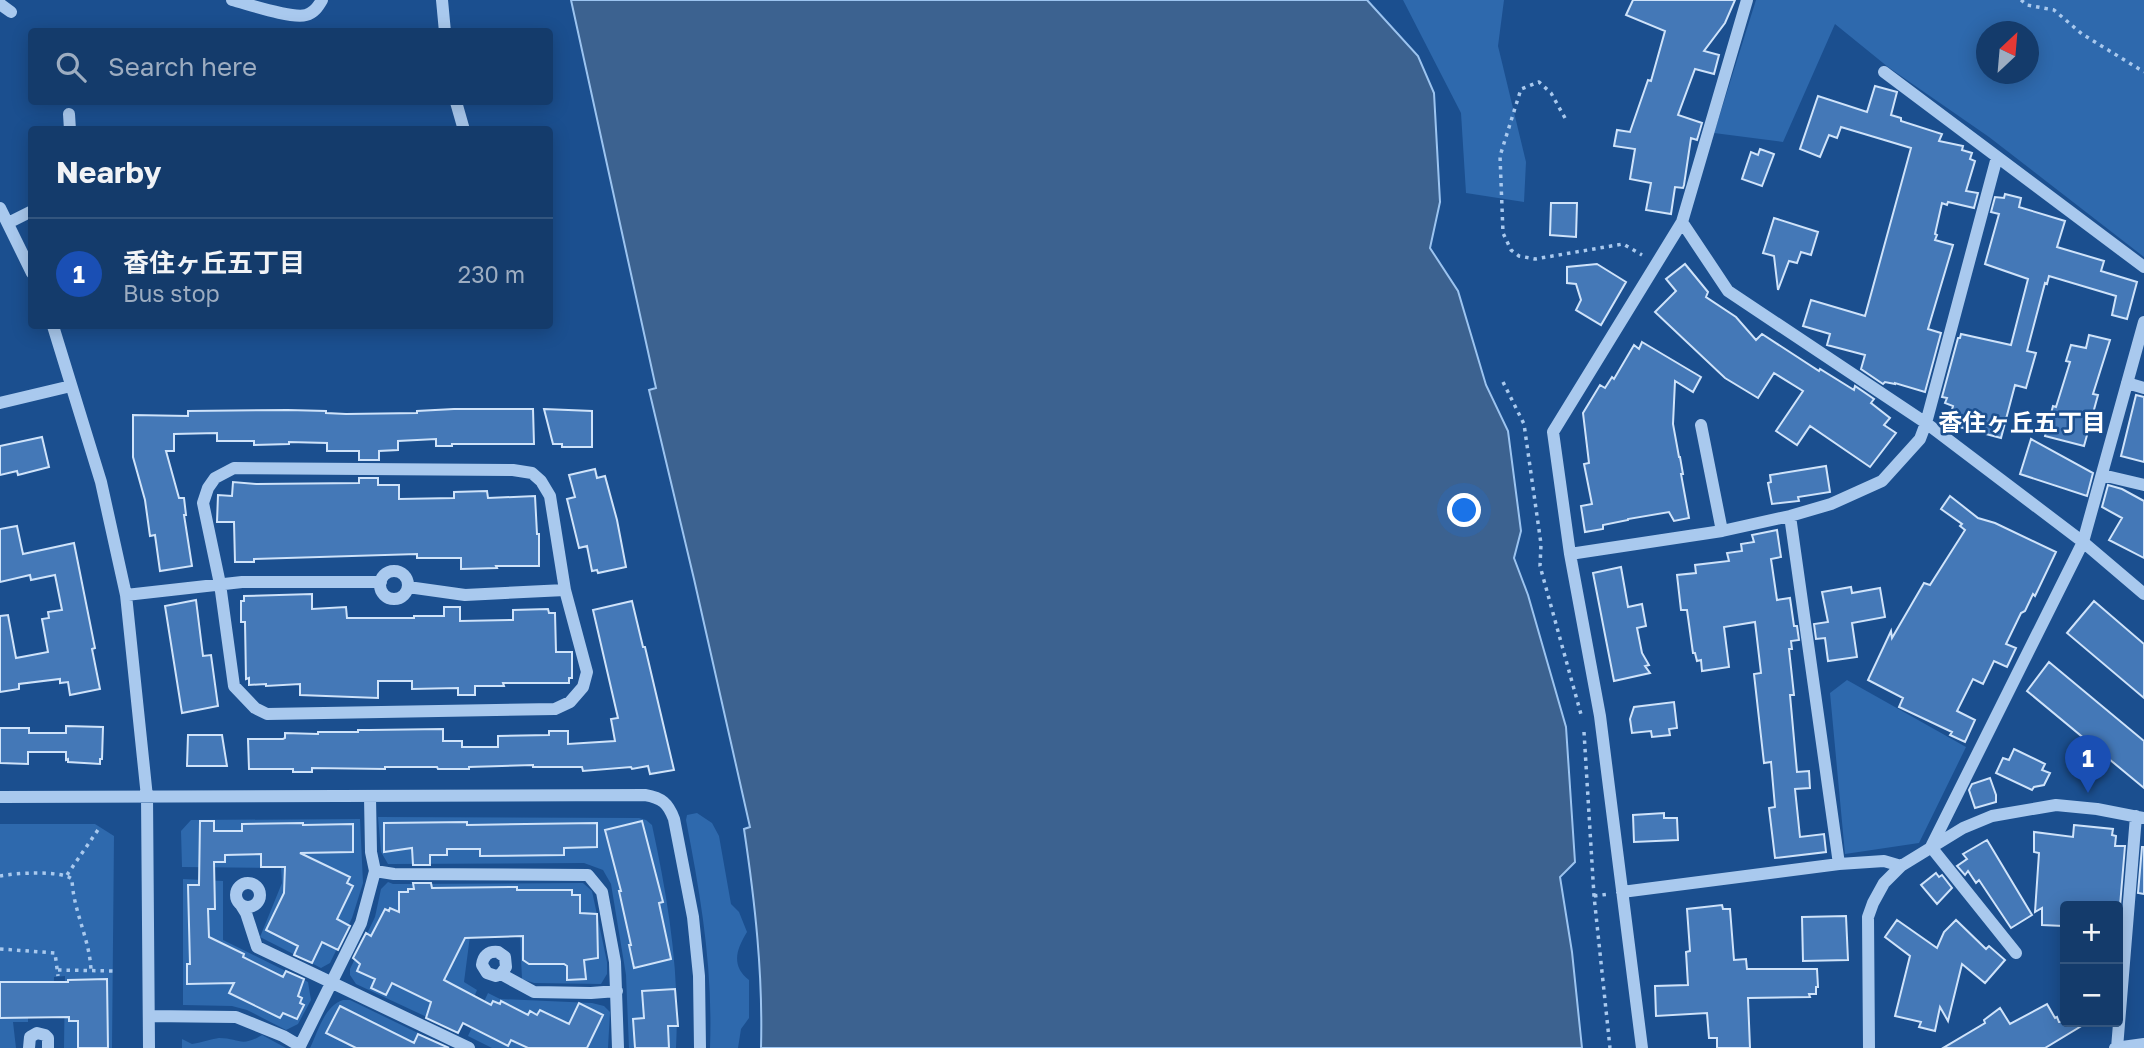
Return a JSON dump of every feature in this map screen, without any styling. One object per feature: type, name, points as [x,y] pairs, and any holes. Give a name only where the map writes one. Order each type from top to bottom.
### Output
[{"type":"street","points":[[232,0],[295,16],[314,11],[322,0]]},
{"type":"street","points":[[442,0],[445,28]]},
{"type":"street","points":[[1642,1048],[1600,716],[1570,554],[1553,432],[1682,222],[1747,0]]},
{"type":"street","points":[[0,4],[11,12]]},
{"type":"street","points":[[1884,72],[2144,267]]},
{"type":"street","points":[[457,105],[463,126]]},
{"type":"street","points":[[69,114],[70,126]]},
{"type":"street","points":[[1570,554],[1722,531],[1790,516],[1831,504],[1882,481],[1920,439],[1926,423],[1997,157]]},
{"type":"street","points":[[0,208],[28,265]]},
{"type":"street","points":[[8,223],[28,213]]},
{"type":"street","points":[[1682,222],[1728,291],[1926,423],[2083,542],[2144,594]]},
{"type":"street","points":[[1931,847],[2083,542],[2144,322]]},
{"type":"street","points":[[53,329],[101,482],[126,595],[147,797],[149,1048]]},
{"type":"street","points":[[2127,383],[2144,388]]},
{"type":"street","points":[[0,402],[71,386]]},
{"type":"street","points":[[1701,425],[1722,531]]},
{"type":"street","points":[[234,468],[513,470],[532,473],[541,481],[550,496],[565,590],[587,673],[583,687],[570,702],[555,709],[267,714],[255,708],[234,686],[220,584],[203,503],[215,478],[234,468]]},
{"type":"street","points":[[2102,475],[2144,485]]},
{"type":"street","points":[[1790,516],[1839,864]]},
{"type":"street","points":[[126,595],[242,582],[381,582],[384,594],[389,597],[401,597],[408,587],[465,595],[565,590]]},
{"type":"street","points":[[0,797],[659,797],[670,807],[674,819],[693,917],[699,976],[699,1048]]},
{"type":"street","points":[[149,1016],[236,1017],[300,1047],[361,923],[374,871],[370,797]]},
{"type":"street","points":[[1869,1048],[1868,916],[1884,883],[1901,866],[1963,828],[1992,816],[2056,805],[2140,817],[2116,1048],[2144,1044]]},
{"type":"street","points":[[1931,847],[2016,953]]},
{"type":"street","points":[[1622,892],[1839,864],[1884,861],[1901,866]]},
{"type":"street","points":[[374,871],[394,874],[589,875],[602,892],[615,962],[618,1048]]},
{"type":"street","points":[[241,905],[257,947],[469,1048]]},
{"type":"street","points":[[500,974],[534,992],[617,991]]},
{"type":"street","points":[[29,1048],[30,1037],[37,1033],[48,1038],[48,1048]]},
{"type":"path","points":[[2021,0],[2027,5],[2054,9],[2082,34],[2144,72]]},
{"type":"path","points":[[1565,118],[1552,93],[1539,82],[1521,89],[1500,156],[1503,233],[1511,250],[1519,256],[1535,259],[1623,244],[1656,264]]},
{"type":"path","points":[[1503,382],[1524,425],[1541,544],[1540,566],[1583,722],[1594,896],[1610,1048]]},
{"type":"path","points":[[67,875],[100,827]]},
{"type":"path","points":[[0,876],[67,875],[72,879],[72,897],[88,941],[91,971]]},
{"type":"path","points":[[0,949],[55,953],[58,976]]},
{"type":"path","points":[[58,970],[113,971]]},
{"type":"shaded area","points":[[571,0],[1367,0],[1418,56],[1434,93],[1440,202],[1430,248],[1458,291],[1486,385],[1508,431],[1521,531],[1514,558],[1528,595],[1566,727],[1575,862],[1560,877],[1572,952],[1582,1048],[761,1048],[757,938],[744,829],[750,827],[649,390],[656,388]]},
{"type":"shaded area","points":[[1403,0],[1504,0],[1498,46],[1526,162],[1524,202],[1466,193],[1461,113]]},
{"type":"shaded area","points":[[1756,0],[2144,0],[2144,257],[1989,137],[1888,67],[1835,24],[1783,142],[1714,133]]},
{"type":"shaded area","points":[[1847,680],[1966,747],[1919,843],[1845,854],[1830,693]]},
{"type":"shaded area","points":[[697,813],[712,823],[719,836],[731,904],[739,912],[747,932],[737,958],[743,975],[749,980],[749,1018],[741,1029],[738,1048],[710,1048],[710,990],[705,933],[686,820],[687,815]]},
{"type":"shaded area","points":[[378,817],[646,820],[652,825],[672,936],[676,1048],[629,1048],[626,975],[611,884],[603,870],[584,863],[388,864],[381,852]]},
{"type":"shaded area","points":[[360,819],[363,883],[352,918],[330,963],[321,968],[260,937],[282,883],[281,868],[182,867],[181,831],[191,820]]},
{"type":"shaded area","points":[[0,824],[95,824],[114,836],[112,1048],[64,1048],[65,976],[54,977],[53,1018],[28,1017],[28,1022],[13,1022],[16,1048],[0,1048]]},
{"type":"shaded area","points":[[183,879],[223,881],[223,940],[308,982],[311,1000],[298,1024],[286,1030],[247,1010],[232,1006],[183,1005]]},
{"type":"shaded area","points":[[388,882],[583,883],[592,891],[607,962],[607,974],[601,984],[534,983],[522,979],[520,937],[470,936],[464,982],[477,990],[459,1032],[356,984],[350,975],[350,969],[375,917],[381,889]]},
{"type":"shaded area","points":[[488,993],[500,999],[592,1003],[604,1006],[610,1012],[608,1048],[492,1048],[468,1036]]},
{"type":"shaded area","points":[[350,1000],[449,1048],[310,1048],[326,1014],[336,1003]]},
{"type":"shaded area","points":[[262,1035],[286,1048],[182,1048],[182,1039],[192,1044],[219,1038],[244,1042]]},
{"type":"building","points":[[1633,0],[1735,0],[1725,23],[1704,51],[1719,55],[1714,74],[1695,69],[1678,115],[1702,123],[1697,140],[1691,138],[1684,185],[1683,188],[1675,187],[1671,214],[1646,210],[1651,183],[1630,179],[1635,149],[1614,146],[1617,130],[1630,132],[1648,80],[1651,81],[1665,31],[1626,15]]},
{"type":"building","points":[[1875,86],[1897,92],[1891,115],[1901,118],[1901,121],[1942,134],[1939,141],[1963,146],[1962,150],[1972,153],[1970,159],[1975,161],[1966,191],[1978,193],[1974,208],[1942,203],[1935,234],[1935,240],[1953,245],[1928,329],[1941,333],[1925,392],[1895,383],[1883,384],[1861,369],[1865,355],[1827,345],[1830,334],[1803,326],[1811,300],[1865,316],[1911,148],[1841,127],[1837,138],[1829,135],[1820,157],[1800,149],[1818,96],[1867,112]]},
{"type":"building","points":[[1760,149],[1774,154],[1762,186],[1742,179],[1751,152],[1758,155]]},
{"type":"building","points":[[2005,194],[2021,198],[2019,207],[2065,221],[2057,247],[2104,261],[2101,271],[2137,282],[2127,319],[2112,315],[2116,296],[2049,276],[2027,351],[2036,353],[2026,388],[2015,385],[2001,438],[1948,424],[1953,406],[1945,403],[1947,398],[1942,397],[1961,334],[2011,345],[2028,279],[1985,264],[1999,214],[1991,212],[1995,197],[2004,198]]},
{"type":"building","points":[[1551,203],[1577,203],[1576,237],[1550,235]]},
{"type":"building","points":[[1774,218],[1818,232],[1811,255],[1801,252],[1797,263],[1789,261],[1778,290],[1774,256],[1763,253]]},
{"type":"building","points":[[1597,264],[1626,282],[1601,325],[1576,310],[1581,300],[1576,284],[1567,283],[1567,267]]},
{"type":"building","points":[[1685,264],[1708,292],[1706,297],[1736,317],[1756,340],[1762,334],[1819,371],[1820,369],[1854,390],[1855,386],[1874,399],[1871,403],[1890,418],[1884,425],[1896,433],[1870,467],[1810,426],[1797,445],[1776,431],[1803,391],[1774,373],[1758,398],[1725,378],[1655,312],[1676,291],[1666,279]]},
{"type":"building","points":[[2089,335],[2110,340],[2093,394],[2098,395],[2084,446],[2045,436],[2070,362],[2066,361],[2071,345],[2086,348]]},
{"type":"building","points":[[1642,342],[1701,377],[1693,392],[1675,381],[1673,424],[1689,518],[1674,521],[1669,512],[1628,519],[1603,525],[1603,529],[1585,532],[1581,506],[1592,504],[1584,464],[1589,463],[1583,413],[1600,385],[1605,388],[1612,377],[1614,379],[1634,345],[1639,349]]},
{"type":"building","points":[[2136,395],[2144,397],[2144,462],[2121,456]]},
{"type":"building","points":[[454,409],[533,409],[534,444],[436,446],[436,439],[398,441],[398,450],[379,451],[379,460],[359,460],[359,451],[327,451],[327,443],[254,445],[254,441],[217,441],[217,433],[174,434],[174,451],[166,451],[179,498],[184,498],[192,566],[160,571],[155,535],[150,536],[145,500],[133,457],[133,415],[188,416],[188,411],[288,410],[346,414],[417,413]]},
{"type":"building","points":[[544,409],[592,411],[592,447],[562,447],[562,444],[553,444]]},
{"type":"building","points":[[42,437],[49,467],[18,475],[17,471],[0,475],[0,446]]},
{"type":"building","points":[[2031,439],[2093,473],[2087,496],[2020,474]]},
{"type":"building","points":[[1826,466],[1830,492],[1798,497],[1799,501],[1772,504],[1768,483],[1771,482],[1770,475]]},
{"type":"building","points":[[595,469],[597,478],[605,476],[626,567],[598,573],[597,570],[592,571],[587,546],[579,548],[567,499],[575,497],[569,475]]},
{"type":"building","points":[[359,478],[378,478],[378,485],[399,485],[399,499],[454,498],[454,492],[487,491],[488,498],[535,496],[539,566],[461,569],[461,558],[417,558],[417,554],[254,559],[254,562],[235,562],[234,522],[217,522],[218,495],[232,496],[233,482],[359,483]]},
{"type":"building","points":[[2108,485],[2144,501],[2144,558],[2109,540],[2122,518],[2102,507]]},
{"type":"building","points":[[1950,496],[1978,518],[1995,523],[2056,552],[2035,596],[2033,594],[2025,611],[2021,613],[2006,644],[2016,648],[2007,667],[1994,661],[1983,684],[1973,679],[1957,711],[1975,720],[1965,742],[1950,735],[1952,732],[1899,707],[1903,698],[1868,680],[1891,631],[1892,638],[1924,583],[1930,585],[1965,530],[1960,526],[1962,524],[1941,509]]},
{"type":"building","points":[[17,526],[23,554],[74,543],[95,648],[92,649],[100,689],[70,695],[68,682],[60,683],[60,679],[19,684],[19,689],[0,692],[0,616],[8,615],[16,658],[48,652],[42,619],[49,618],[48,612],[62,610],[55,575],[31,580],[30,575],[0,582],[0,529]]},
{"type":"building","points":[[1777,530],[1781,557],[1771,559],[1777,600],[1790,598],[1799,640],[1791,641],[1792,649],[1789,649],[1797,772],[1809,771],[1810,788],[1795,789],[1800,837],[1824,834],[1826,852],[1775,858],[1769,808],[1775,807],[1771,762],[1764,763],[1754,674],[1761,673],[1755,622],[1724,627],[1729,667],[1702,671],[1701,660],[1697,661],[1693,653],[1687,610],[1681,610],[1677,575],[1696,573],[1695,565],[1729,561],[1727,553],[1742,551],[1741,544],[1754,542],[1752,535]]},
{"type":"building","points":[[1621,567],[1628,607],[1642,604],[1646,626],[1637,628],[1642,653],[1649,665],[1645,666],[1650,673],[1614,681],[1593,573]]},
{"type":"building","points":[[1851,587],[1852,593],[1880,588],[1885,617],[1852,623],[1857,657],[1828,661],[1825,638],[1816,639],[1814,624],[1828,622],[1822,592]]},
{"type":"building","points":[[312,594],[312,609],[346,607],[347,618],[444,616],[444,607],[460,607],[460,621],[513,620],[513,610],[548,609],[549,613],[555,613],[556,652],[572,652],[572,678],[569,678],[569,683],[503,683],[504,686],[475,686],[475,695],[458,695],[458,688],[412,689],[412,681],[378,681],[378,698],[300,695],[300,684],[249,685],[249,678],[246,679],[245,622],[241,622],[241,601],[244,601],[244,596]]},
{"type":"building","points":[[196,600],[203,656],[211,655],[218,706],[182,713],[165,606]]},
{"type":"building","points":[[632,601],[674,770],[650,774],[648,766],[583,771],[582,767],[533,765],[469,769],[312,768],[312,772],[249,769],[248,739],[283,739],[285,733],[443,729],[443,741],[462,741],[462,747],[498,747],[498,736],[549,735],[549,731],[568,731],[568,744],[615,741],[611,719],[618,718],[593,610]]},
{"type":"building","points":[[2094,601],[2144,644],[2144,698],[2067,633]]},
{"type":"building","points":[[2049,662],[2144,741],[2144,788],[2027,691]]},
{"type":"building","points":[[1674,702],[1677,728],[1669,729],[1670,735],[1652,737],[1651,731],[1632,733],[1630,719],[1634,707]]},
{"type":"building","points":[[66,726],[103,727],[100,764],[68,762],[66,752],[28,752],[28,764],[0,763],[0,728],[29,728],[29,733],[66,733]]},
{"type":"building","points":[[188,735],[222,735],[227,766],[187,766]]},
{"type":"building","points":[[2014,749],[2045,764],[2042,770],[2050,773],[2044,785],[2032,790],[1996,773],[2003,758],[2009,760]]},
{"type":"building","points":[[1990,778],[1996,802],[1975,808],[1969,790],[1972,784]]},
{"type":"building","points":[[1664,813],[1664,818],[1677,818],[1678,840],[1634,842],[1633,815]]},
{"type":"building","points":[[200,821],[214,821],[214,831],[242,831],[242,824],[353,824],[353,852],[300,853],[350,877],[347,883],[353,886],[337,919],[350,926],[338,950],[322,942],[312,963],[294,955],[298,946],[266,930],[284,893],[285,867],[261,867],[261,854],[225,855],[225,862],[214,862],[215,909],[208,909],[209,937],[283,977],[286,971],[304,979],[298,996],[302,998],[300,1003],[304,1005],[297,1019],[283,1013],[280,1018],[229,993],[234,983],[187,984],[187,964],[190,964],[188,885],[199,885]]},
{"type":"building","points":[[642,821],[663,902],[659,903],[671,959],[634,968],[621,891],[605,830]]},
{"type":"building","points":[[467,822],[467,825],[597,823],[597,847],[564,848],[564,855],[480,856],[480,849],[447,849],[447,855],[430,855],[430,865],[413,865],[412,848],[384,852],[384,823]]},
{"type":"building","points":[[2074,825],[2113,829],[2112,835],[2116,836],[2115,846],[2125,846],[2120,901],[2060,901],[2060,926],[2042,925],[2042,908],[2035,912],[2039,853],[2034,852],[2034,832],[2073,837]]},
{"type":"building","points":[[1987,840],[2032,915],[2011,928],[1979,880],[1976,883],[1968,871],[1965,875],[1957,866],[1967,859],[1963,854]]},
{"type":"building","points":[[2144,847],[2144,894],[2138,893]]},
{"type":"building","points":[[1936,873],[1939,877],[1942,875],[1952,888],[1937,904],[1921,885]]},
{"type":"building","points":[[413,883],[431,883],[432,888],[517,887],[517,890],[572,890],[572,895],[580,895],[580,913],[597,914],[598,958],[584,960],[586,979],[567,980],[567,966],[564,964],[529,964],[523,960],[523,936],[465,938],[444,980],[491,1005],[493,1001],[500,1004],[501,1001],[528,1015],[530,1011],[537,1015],[540,1010],[569,1024],[579,1003],[603,1015],[587,1048],[528,1048],[511,1040],[508,1046],[463,1023],[458,1033],[426,1018],[431,1002],[392,983],[386,995],[371,988],[375,979],[357,971],[360,964],[353,958],[366,933],[371,936],[385,909],[399,912],[399,892],[414,889]]},
{"type":"building","points":[[1722,905],[1723,909],[1730,909],[1734,960],[1746,959],[1747,969],[1817,969],[1818,987],[1816,994],[1809,994],[1810,997],[1748,998],[1750,1048],[1717,1048],[1717,1038],[1709,1038],[1707,1013],[1656,1016],[1655,986],[1688,985],[1686,952],[1690,951],[1687,909]]},
{"type":"building","points":[[1846,916],[1848,960],[1803,961],[1802,917]]},
{"type":"building","points":[[1897,920],[1937,948],[1944,932],[1956,920],[1986,949],[1989,946],[2005,960],[1985,983],[1962,964],[1948,1021],[1940,1007],[1935,1031],[1919,1027],[1921,1022],[1895,1016],[1910,956],[1885,937]]},
{"type":"building","points":[[107,979],[108,1048],[78,1048],[78,1021],[69,1021],[69,1017],[0,1018],[0,982]]},
{"type":"building","points":[[675,989],[678,1026],[668,1026],[669,1048],[635,1048],[633,1019],[644,1018],[642,991]]},
{"type":"building","points":[[2047,1004],[2060,1022],[2060,1027],[2080,1027],[2045,1048],[1943,1048],[1985,1023],[1984,1020],[2000,1008],[2010,1024]]},
{"type":"building","points":[[340,1006],[414,1043],[418,1034],[449,1048],[356,1048],[326,1033]]},
{"type":"place","name":"香住ヶ丘五丁目","points":[[2088,793]]},
{"type":"district","name":"香住ヶ丘五丁目","points":[[2022,421]]}]
